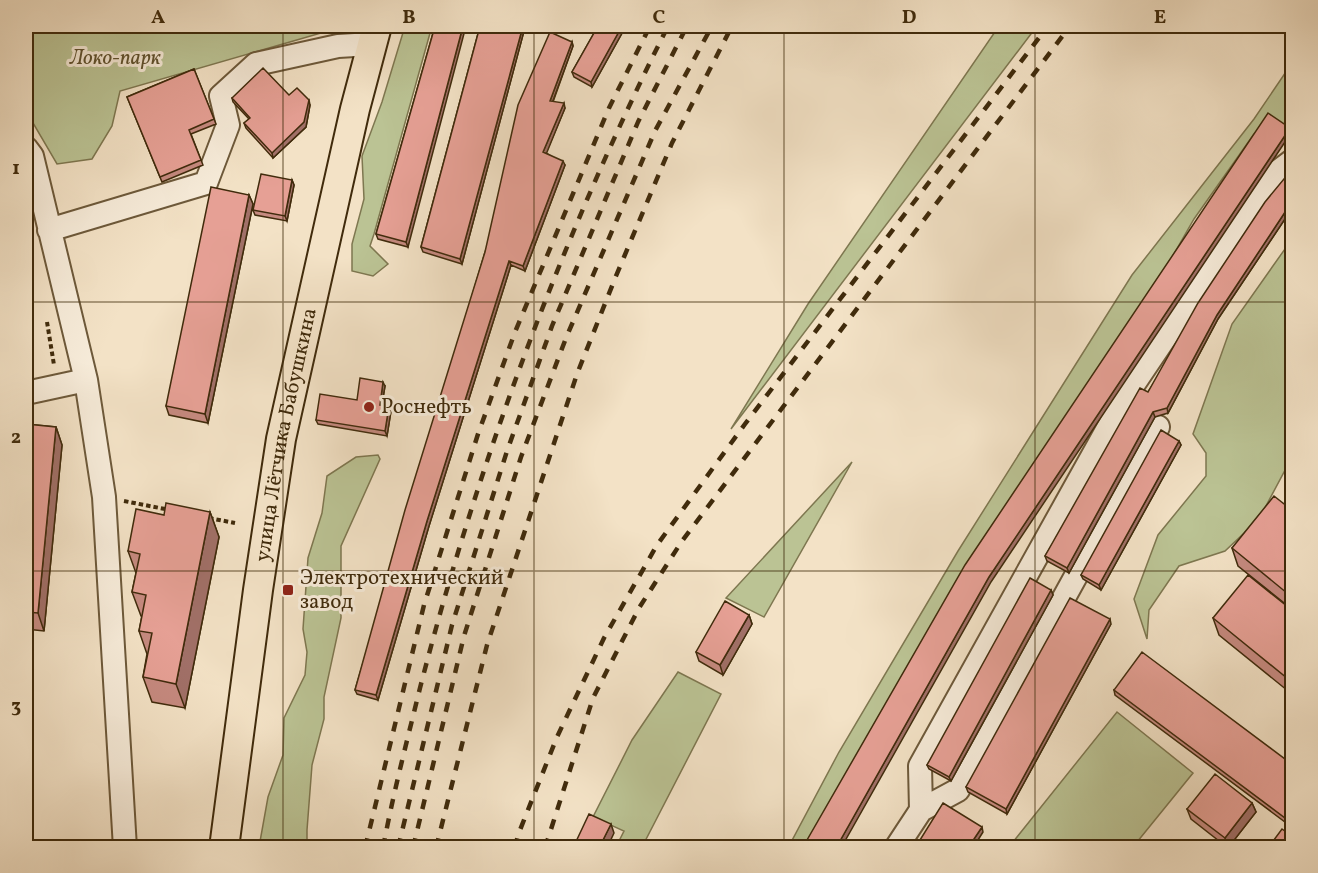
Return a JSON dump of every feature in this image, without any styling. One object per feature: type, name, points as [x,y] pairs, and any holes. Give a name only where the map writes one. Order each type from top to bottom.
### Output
[{"type":"main road","name":"улица Лётчика Бабушкина","points":[[224,848],[258,590],[281,438],[355,109],[374,35]]},
{"type":"lane","points":[[49,230],[206,183],[228,125],[221,96],[256,63],[338,46],[374,35]]},
{"type":"lane","points":[[26,148],[32,156],[86,380],[104,497],[125,848]]},
{"type":"lane","points":[[921,810],[920,766],[1127,394],[1276,172],[1293,161]]},
{"type":"lane","points":[[26,393],[86,380]]},
{"type":"lane","points":[[896,848],[921,810],[958,790],[1158,427]]},
{"type":"path","points":[[46,321],[56,387]]},
{"type":"path","points":[[104,497],[180,512]]},
{"type":"path","points":[[202,517],[235,523]]},
{"type":"green space","name":"Локо-парк","points":[[26,26],[336,26],[335,29],[120,91],[112,126],[92,159],[57,164],[26,111]]},
{"type":"green space","points":[[405,26],[432,26],[370,246],[388,264],[373,276],[352,271],[352,244],[364,199],[362,156],[382,102]]},
{"type":"green space","points":[[999,26],[1037,26],[731,429],[808,304]]},
{"type":"green space","points":[[1292,63],[1292,129],[1254,134],[1194,219],[1041,485],[809,847],[788,848],[839,752],[958,551],[1132,275],[1254,119]]},
{"type":"green space","points":[[1292,239],[1292,457],[1259,519],[1225,551],[1179,566],[1149,610],[1147,639],[1134,599],[1158,535],[1206,476],[1206,453],[1193,434],[1232,324]]},
{"type":"green space","points":[[378,455],[380,459],[341,546],[341,618],[324,697],[324,719],[312,765],[307,847],[259,847],[268,797],[283,755],[284,718],[305,675],[307,652],[303,629],[308,558],[322,513],[327,476],[356,457]]},
{"type":"green space","points":[[852,462],[764,617],[726,598]]},
{"type":"green space","points":[[678,672],[721,694],[642,847],[616,847],[624,831],[593,817],[632,740]]},
{"type":"green space","points":[[1117,712],[1193,773],[1133,847],[1009,847]]},
{"type":"building","points":[[435,26],[463,26],[406,242],[376,234]]},
{"type":"building","points":[[480,26],[523,26],[460,259],[421,247]]},
{"type":"building","points":[[598,26],[622,26],[591,82],[572,72]]},
{"type":"building","points":[[550,32],[572,42],[550,101],[564,103],[543,152],[563,161],[523,266],[509,261],[427,521],[376,695],[355,690],[405,510],[485,252],[518,105]]},
{"type":"building","points":[[263,68],[289,95],[297,88],[309,100],[304,122],[272,153],[244,123],[250,118],[232,98]]},
{"type":"building","points":[[194,69],[214,119],[189,130],[201,160],[160,177],[127,97]]},
{"type":"building","points":[[1268,113],[1290,128],[989,577],[836,848],[803,847],[965,565]]},
{"type":"building","points":[[1293,168],[1293,200],[1217,315],[1167,408],[1153,412],[1067,568],[1045,556],[1140,388],[1148,392],[1198,303],[1265,202]]},
{"type":"building","points":[[261,174],[292,180],[285,216],[253,210]]},
{"type":"building","points":[[211,187],[249,195],[205,414],[166,406]]},
{"type":"building","points":[[360,378],[383,382],[380,405],[389,406],[385,431],[316,420],[320,394],[357,400]]},
{"type":"building","points":[[26,424],[56,427],[38,613],[26,612]]},
{"type":"building","points":[[1161,430],[1179,441],[1099,585],[1081,575]]},
{"type":"building","points":[[1274,496],[1293,511],[1293,598],[1232,548]]},
{"type":"building","points":[[166,503],[210,512],[176,684],[143,677],[152,633],[139,631],[146,595],[132,592],[140,554],[128,551],[136,509],[164,515]]},
{"type":"building","points":[[1248,575],[1293,611],[1293,683],[1213,618]]},
{"type":"building","points":[[1030,578],[1051,590],[949,777],[927,765]]},
{"type":"building","points":[[1070,598],[1110,619],[1006,809],[966,787]]},
{"type":"building","points":[[725,601],[749,615],[720,665],[696,652]]},
{"type":"building","points":[[1142,652],[1293,765],[1293,824],[1114,690]]},
{"type":"building","points":[[1215,774],[1252,803],[1225,838],[1187,809]]},
{"type":"building","points":[[943,803],[982,827],[968,848],[915,848]]},
{"type":"building","points":[[589,814],[611,824],[599,848],[573,848]]},
{"type":"building","points":[[1282,829],[1293,837],[1293,848],[1268,848]]},
{"type":"railway","points":[[365,848],[424,605],[478,434],[515,332],[609,108],[650,26]]},
{"type":"railway","points":[[383,848],[405,748],[443,602],[496,434],[526,350],[593,186],[668,26]]},
{"type":"railway","points":[[398,848],[452,625],[507,451],[552,326],[638,122],[687,26]]},
{"type":"railway","points":[[413,848],[464,636],[521,457],[566,338],[655,131],[712,26]]},
{"type":"railway","points":[[436,848],[487,645],[577,374],[672,143],[732,26]]},
{"type":"railway","points":[[515,848],[557,737],[604,638],[657,545],[745,424],[1048,26]]},
{"type":"railway","points":[[545,848],[593,698],[639,608],[682,541],[1070,26]]},
{"type":"place","name":"Роснефть","points":[[369,407]]},
{"type":"place","name":"Электротехнический завод","points":[[288,590]]}]
